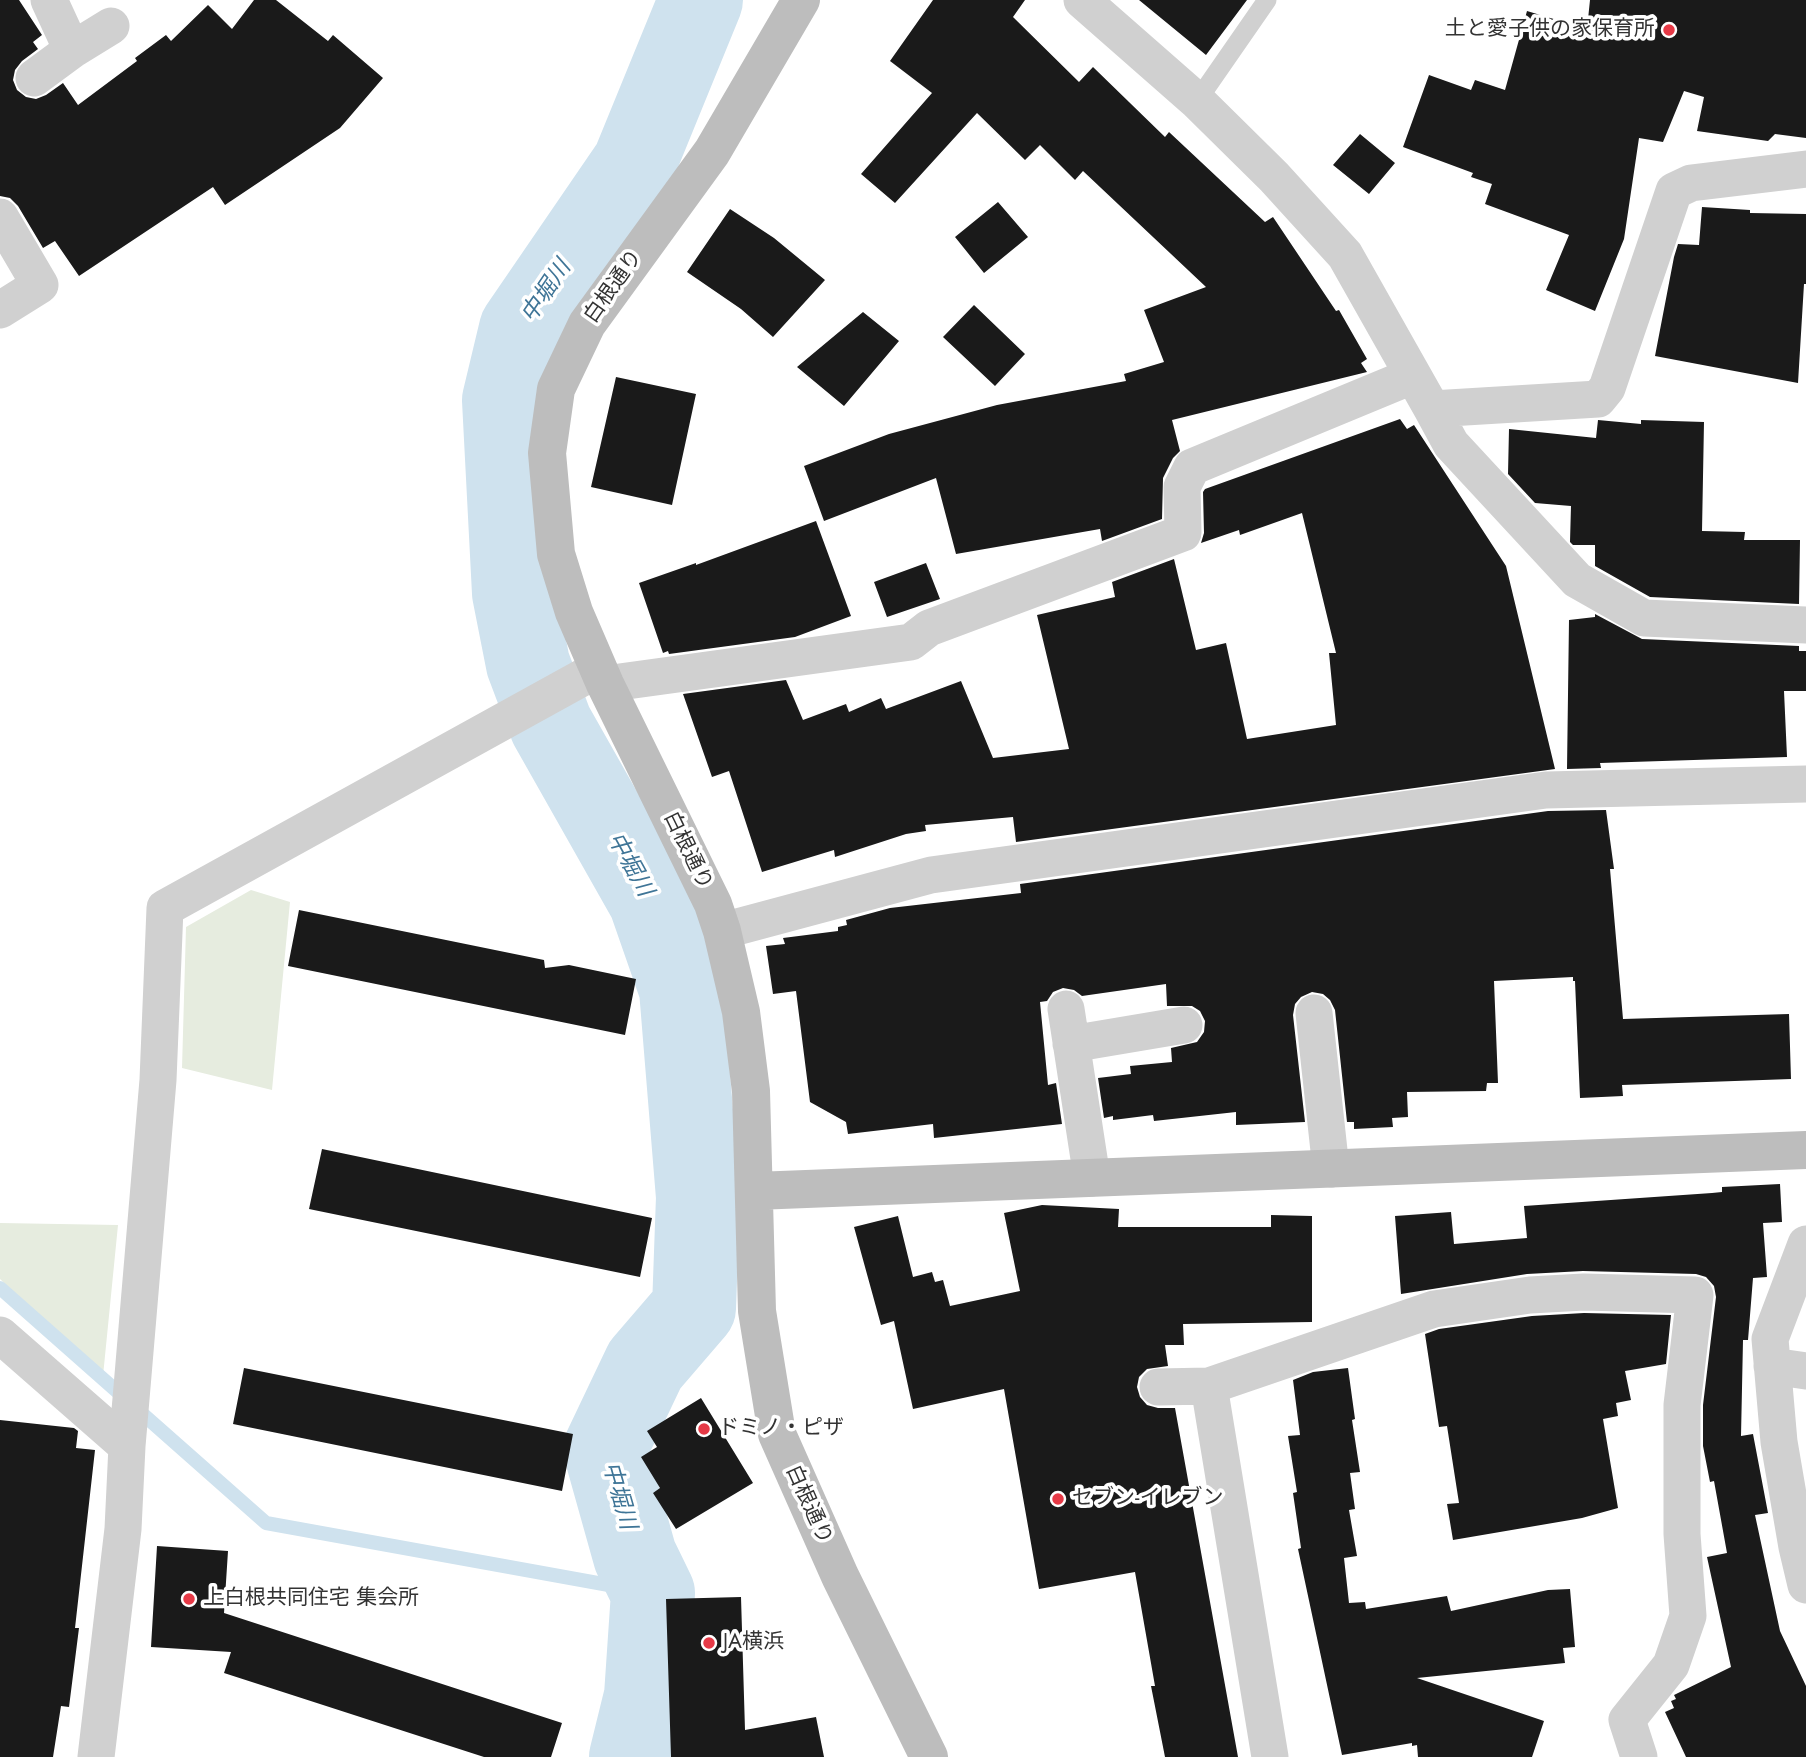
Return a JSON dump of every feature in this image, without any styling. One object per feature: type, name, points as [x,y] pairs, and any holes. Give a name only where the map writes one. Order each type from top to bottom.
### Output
[{"type":"street","points":[[49,0],[72,50]]},
{"type":"street","name":"白根通り","points":[[801,0],[712,152],[587,324],[556,389],[547,453],[556,554],[574,612],[602,677],[713,904],[741,1012],[751,1091],[757,1311],[777,1434],[840,1576],[929,1757]]},
{"type":"street","points":[[1082,0],[1197,102],[1274,177],[1345,255],[1451,444],[1577,580],[1644,618],[1806,625]]},
{"type":"street","points":[[34,78],[111,26]]},
{"type":"street","points":[[1432,409],[1598,399],[1607,388],[1675,191],[1691,183],[1806,169]]},
{"type":"street","points":[[0,217],[40,285],[0,310]]},
{"type":"street","points":[[96,1757],[123,1530],[127,1446],[158,1080],[165,908],[602,677],[911,642],[929,628],[1184,533],[1182,487],[1192,467],[1412,376]]},
{"type":"street","points":[[722,932],[931,875],[1546,790],[1806,785]]},
{"type":"street","points":[[1314,1013],[1331,1169]]},
{"type":"street","points":[[1092,1178],[1069,1026],[1184,1025]]},
{"type":"street","points":[[755,1191],[1806,1150]]},
{"type":"street","points":[[1806,1244],[1770,1339],[1789,1368],[1779,1443],[1806,1585]]},
{"type":"street","points":[[1158,1387],[1209,1387],[1434,1309],[1530,1295],[1584,1292],[1695,1294],[1682,1405],[1682,1534],[1688,1616],[1671,1665],[1627,1720],[1639,1757]]},
{"type":"street","points":[[0,1335],[127,1446]]},
{"type":"street","points":[[1209,1387],[1270,1757]]},
{"type":"lane","points":[[1197,102],[1266,0]]},
{"type":"shaded area","points":[[251,890],[290,902],[272,1090],[182,1068],[186,927]]},
{"type":"shaded area","points":[[0,1223],[118,1225],[103,1376],[0,1279]]},
{"type":"building","points":[[0,0],[19,0],[42,35],[33,42],[38,49],[15,70],[13,80],[17,90],[26,97],[36,99],[63,83],[78,105],[137,61],[135,58],[166,35],[171,41],[208,5],[232,29],[254,0],[276,0],[328,41],[333,35],[383,78],[340,128],[225,205],[213,187],[79,276],[55,241],[43,248],[18,206],[10,198],[0,196]]},
{"type":"building","points":[[933,0],[1025,0],[1013,17],[1079,82],[1093,67],[1165,137],[1169,132],[1265,222],[1273,217],[1336,311],[1339,310],[1367,359],[1361,363],[1367,372],[1172,420],[1180,451],[1173,458],[1163,478],[1162,519],[1102,541],[1100,529],[956,554],[936,478],[824,521],[804,466],[889,434],[997,405],[1126,381],[1124,374],[1164,362],[1144,310],[1206,287],[1083,171],[1075,180],[1040,145],[1025,160],[977,113],[895,203],[861,174],[932,93],[890,61]]},
{"type":"building","points":[[1139,0],[1247,0],[1206,55]]},
{"type":"building","points":[[1590,0],[1806,0],[1806,138],[1775,134],[1768,141],[1697,131],[1704,97],[1684,91],[1663,142],[1639,138],[1624,239],[1595,311],[1546,290],[1569,235],[1485,204],[1492,184],[1471,177],[1473,173],[1403,147],[1429,75],[1471,90],[1475,80],[1505,90],[1527,11],[1587,29]]},
{"type":"building","points":[[1360,134],[1395,163],[1369,194],[1333,165]]},
{"type":"building","points":[[998,202],[1028,237],[984,273],[955,237]]},
{"type":"building","points":[[1702,207],[1750,210],[1750,213],[1806,214],[1806,284],[1798,383],[1655,356],[1678,244],[1699,245]]},
{"type":"building","points":[[730,209],[774,238],[825,280],[773,337],[741,309],[687,272]]},
{"type":"building","points":[[974,305],[1025,354],[995,386],[943,337]]},
{"type":"building","points":[[863,312],[899,341],[844,406],[797,367]]},
{"type":"building","points":[[616,377],[696,394],[672,505],[591,487]]},
{"type":"building","points":[[1400,419],[1407,429],[1414,425],[1506,566],[1555,769],[1016,842],[1013,817],[925,825],[926,831],[906,834],[835,857],[834,850],[762,872],[729,771],[712,777],[683,694],[786,680],[803,720],[846,704],[849,712],[881,698],[886,709],[961,681],[993,758],[1069,749],[1037,615],[1115,597],[1112,582],[1174,559],[1196,650],[1226,643],[1247,739],[1336,725],[1329,653],[1336,653],[1302,513],[1240,535],[1239,530],[1201,543],[1204,533],[1203,492],[1205,489]]},
{"type":"building","points":[[1598,420],[1641,424],[1641,420],[1704,422],[1702,531],[1745,532],[1744,540],[1800,540],[1799,604],[1650,597],[1595,566],[1595,545],[1573,545],[1570,542],[1571,506],[1535,503],[1508,474],[1509,429],[1596,438]]},
{"type":"building","points":[[816,521],[851,616],[795,637],[663,653],[639,583]]},
{"type":"building","points":[[926,563],[940,599],[887,617],[874,582]]},
{"type":"building","points":[[1595,614],[1642,639],[1799,646],[1799,651],[1806,651],[1806,691],[1784,691],[1787,757],[1600,763],[1601,768],[1567,769],[1569,620],[1595,617]]},
{"type":"building","points":[[1606,810],[1614,869],[1610,869],[1623,1019],[1789,1014],[1791,1079],[1622,1085],[1623,1096],[1580,1098],[1573,977],[1494,981],[1498,1083],[1487,1083],[1486,1091],[1407,1092],[1408,1117],[1392,1118],[1393,1127],[1354,1129],[1354,1122],[1347,1122],[1335,1010],[1323,994],[1312,992],[1301,997],[1295,1004],[1293,1015],[1305,1122],[1236,1125],[1236,1112],[1154,1121],[1153,1115],[1113,1120],[1113,1116],[1104,1118],[1098,1078],[1131,1074],[1130,1066],[1172,1062],[1171,1048],[1197,1042],[1204,1032],[1205,1021],[1200,1011],[1192,1006],[1167,1006],[1166,984],[1082,996],[1074,990],[1063,988],[1053,992],[1047,1001],[1040,1002],[1048,1085],[1056,1083],[1062,1124],[934,1138],[933,1124],[848,1134],[846,1122],[810,1102],[796,991],[773,994],[766,946],[785,944],[783,938],[838,931],[838,927],[847,925],[846,920],[890,908],[1021,893],[1020,884],[1548,811]]},
{"type":"building","points":[[299,910],[544,960],[545,968],[569,965],[636,979],[625,1035],[288,966]]},
{"type":"building","points":[[322,1149],[652,1218],[640,1277],[309,1209]]},
{"type":"building","points":[[1780,1184],[1782,1222],[1763,1223],[1767,1277],[1753,1278],[1748,1340],[1743,1340],[1741,1436],[1753,1434],[1768,1513],[1755,1515],[1780,1631],[1806,1686],[1806,1757],[1686,1757],[1665,1712],[1674,1708],[1671,1701],[1676,1699],[1674,1695],[1731,1667],[1707,1557],[1727,1553],[1714,1481],[1710,1482],[1703,1446],[1703,1405],[1716,1297],[1714,1286],[1706,1277],[1696,1274],[1583,1271],[1527,1274],[1401,1294],[1395,1216],[1451,1212],[1454,1244],[1527,1238],[1524,1206],[1712,1193],[1722,1192],[1722,1187]]},
{"type":"building","points":[[1042,1205],[1119,1209],[1118,1227],[1271,1227],[1271,1215],[1312,1216],[1312,1322],[1183,1324],[1184,1345],[1165,1345],[1168,1366],[1147,1369],[1139,1377],[1137,1387],[1140,1397],[1147,1405],[1175,1408],[1238,1757],[1165,1757],[1151,1686],[1155,1686],[1135,1572],[1039,1589],[1004,1389],[913,1409],[894,1321],[881,1325],[854,1227],[898,1216],[913,1277],[932,1272],[935,1282],[943,1280],[950,1306],[1020,1291],[1004,1213]]},
{"type":"building","points":[[1584,1313],[1671,1315],[1666,1364],[1625,1371],[1631,1400],[1616,1403],[1618,1416],[1603,1419],[1618,1508],[1582,1518],[1453,1540],[1447,1504],[1459,1503],[1447,1426],[1439,1427],[1425,1334],[1439,1329],[1532,1316]]},
{"type":"building","points":[[244,1368],[573,1434],[562,1491],[233,1424]]},
{"type":"building","points":[[1348,1368],[1360,1472],[1350,1473],[1355,1509],[1349,1510],[1357,1556],[1344,1558],[1349,1603],[1365,1602],[1366,1609],[1447,1596],[1451,1611],[1548,1590],[1570,1589],[1575,1647],[1563,1648],[1565,1663],[1417,1678],[1544,1721],[1532,1757],[1418,1757],[1417,1745],[1412,1746],[1412,1743],[1342,1755],[1298,1549],[1301,1548],[1293,1493],[1297,1492],[1288,1436],[1300,1435],[1293,1380],[1313,1372]]},
{"type":"building","points":[[701,1398],[753,1483],[676,1529],[653,1493],[660,1488],[641,1457],[657,1447],[647,1431]]},
{"type":"building","points":[[0,1420],[74,1428],[78,1431],[76,1448],[95,1450],[69,1707],[61,1706],[53,1757],[0,1757]]},
{"type":"building","points":[[157,1546],[228,1551],[224,1613],[562,1723],[551,1757],[484,1757],[224,1673],[231,1652],[151,1647]]},
{"type":"building","points":[[741,1597],[745,1730],[816,1717],[824,1757],[671,1757],[666,1599]]},
{"type":"waterway","name":"中堀川","points":[[631,1757],[646,1696],[653,1593],[635,1556],[605,1449],[645,1365],[694,1308],[698,1197],[681,989],[650,900],[551,725],[528,664],[514,593],[504,400],[521,329],[634,164],[701,0]]},
{"type":"waterway","points":[[0,1288],[266,1523],[653,1593]]},
{"type":"place","name":"土と愛子供の家保育所","points":[[1669,30]]},
{"type":"place","name":"ドミノ・ピザ","points":[[704,1429]]},
{"type":"place","name":"セブン-イレブン","points":[[1058,1499]]},
{"type":"place","name":"上白根共同住宅 集会所","points":[[189,1599]]},
{"type":"place","name":"JA横浜","points":[[709,1643]]}]
